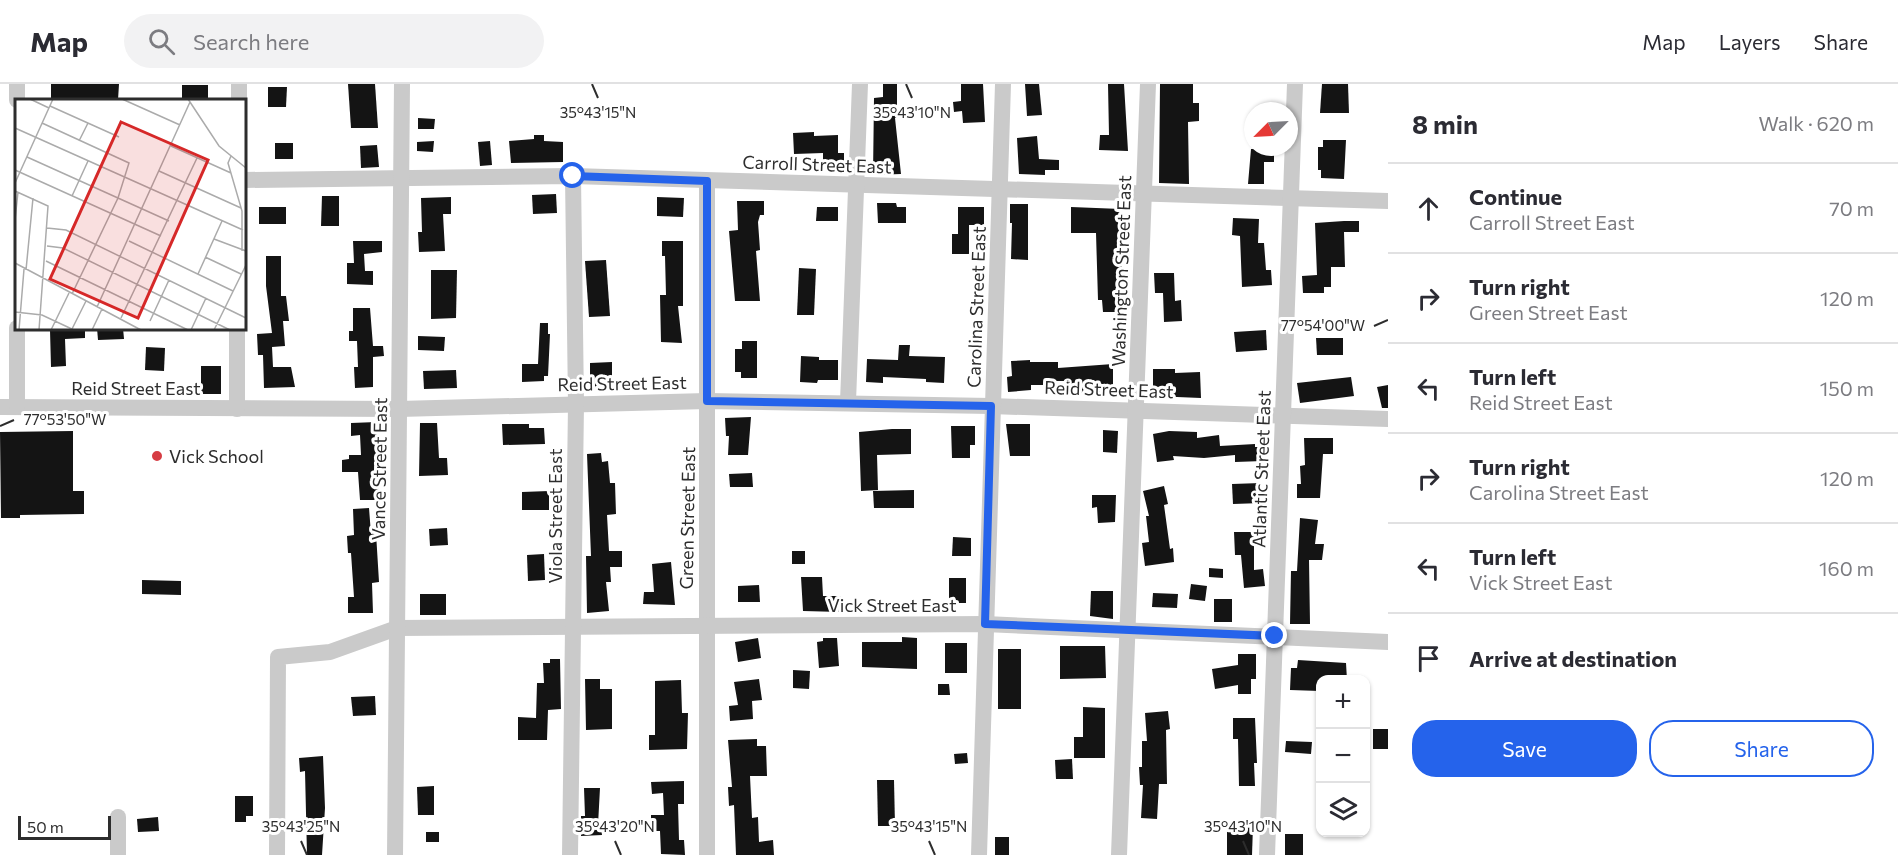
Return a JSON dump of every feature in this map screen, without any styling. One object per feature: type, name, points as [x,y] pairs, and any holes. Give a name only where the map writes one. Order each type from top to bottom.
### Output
[{"type":"street","name":"Vance Street East","points":[[396,855],[402,84]]},
{"type":"street","points":[[848,402],[860,84]]},
{"type":"street","name":"Carolina Street East","points":[[979,855],[991,406],[1003,84]]},
{"type":"street","name":"Washington Street East","points":[[1119,855],[1148,84]]},
{"type":"street","name":"Atlantic Street East","points":[[1267,855],[1295,84]]},
{"type":"street","name":"Carroll Street East","points":[[246,180],[573,176],[858,184],[1000,191],[1388,201]]},
{"type":"street","name":"Viola Street East","points":[[570,855],[576,404],[573,176]]},
{"type":"street","name":"Green Street East","points":[[707,181],[705,625],[707,855]]},
{"type":"street","points":[[8,407],[17,330]]},
{"type":"street","points":[[237,330],[237,409]]},
{"type":"street","name":"Reid Street East","points":[[8,407],[399,409],[707,401],[848,402],[1388,419]]},
{"type":"street","name":"Vick Street East","points":[[277,855],[278,657],[330,652],[396,628],[985,624],[1388,642]]},
{"type":"street","points":[[118,817],[118,855]]},
{"type":"building","points":[[51,84],[119,84],[118,99],[51,99]]},
{"type":"building","points":[[348,84],[375,84],[378,128],[351,128]]},
{"type":"building","points":[[883,84],[897,84],[897,118],[895,118],[901,174],[873,175],[874,98],[883,97]]},
{"type":"building","points":[[961,84],[983,84],[985,122],[963,123],[962,111],[954,112],[953,102],[961,101]]},
{"type":"building","points":[[1025,84],[1039,84],[1042,115],[1027,116]]},
{"type":"building","points":[[1108,84],[1124,84],[1128,151],[1099,150],[1100,135],[1109,135]]},
{"type":"building","points":[[1160,84],[1193,84],[1193,103],[1199,103],[1199,121],[1188,122],[1189,184],[1159,183]]},
{"type":"building","points":[[1322,84],[1348,84],[1349,113],[1320,113]]},
{"type":"building","points":[[182,85],[208,85],[208,99],[182,98]]},
{"type":"building","points":[[268,87],[287,87],[286,107],[268,107]]},
{"type":"building","points":[[418,118],[435,119],[434,129],[418,129]]},
{"type":"building","points":[[814,132],[814,136],[838,135],[838,153],[844,153],[844,169],[823,169],[823,153],[794,154],[793,133]]},
{"type":"building","points":[[534,135],[544,135],[544,141],[563,142],[563,162],[511,163],[509,141],[534,139]]},
{"type":"building","points":[[1037,136],[1039,159],[1059,160],[1059,170],[1045,170],[1045,175],[1019,174],[1017,138]]},
{"type":"building","points":[[1323,140],[1346,140],[1344,179],[1321,178],[1321,170],[1318,170],[1318,147],[1323,147]]},
{"type":"building","points":[[434,141],[433,152],[417,151],[417,142]]},
{"type":"building","points":[[490,141],[492,165],[480,166],[478,142]]},
{"type":"building","points":[[275,143],[293,143],[293,159],[275,159]]},
{"type":"building","points":[[377,145],[379,167],[361,168],[360,146]]},
{"type":"building","points":[[1250,156],[1274,156],[1274,162],[1264,162],[1264,184],[1248,184]]},
{"type":"building","points":[[556,194],[557,213],[533,214],[532,195]]},
{"type":"building","points":[[322,196],[339,196],[339,226],[321,226]]},
{"type":"building","points":[[451,197],[451,214],[443,214],[445,251],[419,252],[418,232],[422,232],[421,198]]},
{"type":"building","points":[[657,197],[684,198],[683,217],[657,216]]},
{"type":"building","points":[[737,201],[764,201],[764,215],[760,215],[758,222],[760,250],[756,251],[760,301],[735,301],[729,231],[738,230]]},
{"type":"building","points":[[877,203],[896,203],[897,207],[906,207],[906,223],[878,223]]},
{"type":"building","points":[[1010,204],[1028,204],[1028,260],[1011,259]]},
{"type":"building","points":[[259,207],[286,207],[286,224],[259,224]]},
{"type":"building","points":[[817,207],[838,207],[838,221],[816,221]]},
{"type":"building","points":[[958,207],[984,207],[984,225],[969,225],[969,254],[952,254],[952,234],[958,234]]},
{"type":"building","points":[[1071,207],[1121,209],[1122,312],[1103,312],[1102,300],[1098,300],[1096,233],[1071,233]]},
{"type":"building","points":[[1233,218],[1259,219],[1258,243],[1264,243],[1266,270],[1271,270],[1272,285],[1242,287],[1240,236],[1232,235]]},
{"type":"building","points":[[1359,221],[1359,232],[1344,232],[1345,267],[1331,267],[1331,287],[1324,287],[1324,293],[1303,293],[1302,276],[1317,275],[1315,223]]},
{"type":"building","points":[[353,241],[382,241],[382,252],[364,254],[365,271],[373,271],[373,285],[347,284],[347,263],[354,263]]},
{"type":"building","points":[[662,241],[683,241],[683,306],[678,306],[682,343],[661,342],[660,295],[666,295],[665,256],[662,256]]},
{"type":"building","points":[[266,256],[281,256],[281,296],[286,296],[289,321],[283,321],[285,346],[272,347],[273,367],[291,367],[295,387],[264,388],[263,355],[258,355],[257,334],[272,333],[266,286]]},
{"type":"building","points":[[606,260],[610,316],[589,317],[585,261]]},
{"type":"building","points":[[799,268],[816,269],[814,315],[797,315]]},
{"type":"building","points":[[431,270],[457,270],[456,318],[431,319]]},
{"type":"building","points":[[1154,273],[1174,273],[1175,301],[1181,300],[1182,321],[1164,322],[1163,293],[1155,293]]},
{"type":"building","points":[[353,308],[370,308],[373,346],[383,346],[384,356],[373,357],[373,387],[355,388],[354,367],[358,367],[357,341],[349,341],[349,331],[353,331]]},
{"type":"building","points":[[540,323],[548,323],[548,334],[550,334],[548,376],[544,376],[544,381],[522,382],[522,364],[538,364]]},
{"type":"building","points":[[50,330],[85,330],[85,338],[65,339],[66,366],[51,367]]},
{"type":"building","points":[[97,330],[123,330],[124,339],[98,340]]},
{"type":"building","points":[[1266,330],[1267,350],[1236,352],[1234,332]]},
{"type":"building","points":[[418,336],[445,337],[444,351],[418,350]]},
{"type":"building","points":[[1316,338],[1343,338],[1343,355],[1317,355]]},
{"type":"building","points":[[742,341],[757,341],[757,378],[741,378],[741,372],[735,372],[735,349],[742,349]]},
{"type":"building","points":[[899,345],[910,345],[909,356],[945,357],[944,383],[926,382],[926,379],[883,377],[883,383],[866,382],[867,359],[898,360]]},
{"type":"building","points":[[146,347],[165,348],[164,371],[145,370]]},
{"type":"building","points":[[801,356],[819,357],[819,360],[838,360],[838,380],[818,380],[817,383],[800,382]]},
{"type":"building","points":[[1030,360],[1030,362],[1058,362],[1058,368],[1113,364],[1113,393],[1069,393],[1069,381],[1049,381],[1049,385],[1031,385],[1031,390],[1008,392],[1007,377],[1012,376],[1011,361]]},
{"type":"building","points":[[612,362],[612,386],[590,387],[590,363]]},
{"type":"building","points":[[201,366],[221,366],[221,394],[201,394]]},
{"type":"building","points":[[1153,369],[1175,369],[1175,373],[1200,372],[1201,398],[1153,396]]},
{"type":"building","points":[[456,370],[457,388],[424,389],[423,371]]},
{"type":"building","points":[[1351,377],[1354,396],[1300,403],[1297,383]]},
{"type":"building","points":[[1388,385],[1388,408],[1382,408],[1377,387]]},
{"type":"building","points":[[751,417],[748,455],[728,455],[729,436],[726,436],[725,418]]},
{"type":"building","points":[[377,422],[379,500],[360,500],[358,472],[342,472],[342,460],[349,459],[349,455],[361,455],[360,435],[351,436],[351,423]]},
{"type":"building","points":[[420,423],[437,423],[439,458],[447,458],[448,475],[419,476]]},
{"type":"building","points":[[502,424],[529,424],[529,428],[544,428],[545,444],[503,445]]},
{"type":"building","points":[[1006,424],[1030,424],[1030,456],[1010,456]]},
{"type":"building","points":[[951,426],[975,426],[975,445],[970,445],[970,458],[952,458]]},
{"type":"building","points":[[911,429],[911,454],[877,455],[878,490],[861,491],[859,432]]},
{"type":"building","points":[[1103,430],[1118,431],[1117,453],[1103,452]]},
{"type":"building","points":[[73,431],[73,491],[84,491],[84,514],[20,515],[20,518],[1,518],[0,432]]},
{"type":"building","points":[[1169,431],[1197,432],[1197,438],[1219,435],[1220,446],[1255,444],[1255,447],[1263,447],[1263,461],[1235,462],[1235,455],[1204,458],[1173,456],[1174,460],[1157,462],[1153,434]]},
{"type":"building","points":[[1304,438],[1333,438],[1333,454],[1323,454],[1320,498],[1297,498],[1297,484],[1301,484],[1300,466],[1305,465]]},
{"type":"building","points":[[601,453],[602,462],[608,461],[610,483],[615,483],[616,514],[607,515],[609,551],[622,551],[622,567],[610,567],[611,582],[606,582],[609,611],[587,613],[586,556],[591,556],[587,454]]},
{"type":"building","points":[[752,473],[753,487],[730,487],[729,474]]},
{"type":"building","points":[[1261,483],[1262,503],[1233,504],[1232,484]]},
{"type":"building","points":[[1164,486],[1168,504],[1164,505],[1174,562],[1145,566],[1142,543],[1149,542],[1146,516],[1149,516],[1143,491]]},
{"type":"building","points":[[914,490],[914,508],[874,508],[873,491]]},
{"type":"building","points":[[549,491],[549,510],[522,510],[522,492]]},
{"type":"building","points":[[1092,495],[1116,495],[1115,522],[1098,523],[1097,507],[1092,508]]},
{"type":"building","points":[[369,508],[371,534],[376,533],[379,582],[372,583],[373,613],[348,613],[348,597],[354,597],[351,553],[348,553],[347,536],[354,535],[353,509]]},
{"type":"building","points":[[1300,518],[1318,520],[1315,544],[1324,544],[1322,560],[1309,560],[1310,624],[1290,624],[1291,571],[1297,571]]},
{"type":"building","points":[[447,528],[448,545],[430,546],[429,529]]},
{"type":"building","points":[[1234,532],[1254,532],[1254,570],[1263,569],[1265,586],[1244,588],[1241,555],[1235,555]]},
{"type":"building","points":[[953,537],[971,538],[971,556],[952,556]]},
{"type":"building","points":[[792,551],[805,551],[805,564],[792,564]]},
{"type":"building","points":[[544,554],[545,580],[528,581],[527,555]]},
{"type":"building","points":[[671,562],[675,605],[643,604],[644,592],[654,592],[652,564]]},
{"type":"building","points":[[1209,568],[1223,569],[1223,578],[1209,577]]},
{"type":"building","points":[[801,577],[822,577],[823,596],[841,596],[841,612],[803,611]]},
{"type":"building","points":[[949,578],[966,578],[966,603],[949,603]]},
{"type":"building","points":[[142,580],[181,581],[181,595],[142,594]]},
{"type":"building","points":[[1191,584],[1207,586],[1205,601],[1189,599]]},
{"type":"building","points":[[759,585],[760,602],[738,602],[738,586]]},
{"type":"building","points":[[1091,591],[1113,591],[1113,619],[1090,616]]},
{"type":"building","points":[[1153,593],[1178,594],[1177,608],[1152,607]]},
{"type":"building","points":[[420,594],[446,594],[446,615],[420,615]]},
{"type":"building","points":[[1214,599],[1232,599],[1232,622],[1214,622]]},
{"type":"building","points":[[902,637],[917,638],[917,669],[862,667],[862,642],[902,642]]},
{"type":"building","points":[[758,638],[761,658],[738,662],[735,642]]},
{"type":"building","points":[[823,638],[837,638],[839,666],[819,668],[817,642],[823,641]]},
{"type":"building","points":[[945,643],[967,643],[967,673],[945,673]]},
{"type":"building","points":[[1060,646],[1105,646],[1106,678],[1060,679]]},
{"type":"building","points":[[998,649],[1021,649],[1021,709],[998,709]]},
{"type":"building","points":[[1238,654],[1256,654],[1256,679],[1251,679],[1251,694],[1238,694],[1238,685],[1215,689],[1212,669],[1238,665]]},
{"type":"building","points":[[550,659],[560,659],[561,709],[548,710],[547,740],[518,740],[518,717],[536,718],[537,683],[544,683],[543,663],[550,663]]},
{"type":"building","points":[[1298,660],[1346,663],[1347,675],[1316,675],[1316,691],[1290,690],[1291,668],[1297,668]]},
{"type":"building","points":[[793,670],[810,671],[809,689],[793,688]]},
{"type":"building","points":[[585,679],[600,679],[600,689],[612,689],[612,729],[586,730]]},
{"type":"building","points":[[759,679],[762,700],[752,701],[753,719],[730,721],[729,706],[738,705],[734,682]]},
{"type":"building","points":[[681,680],[682,713],[688,713],[687,749],[649,750],[649,735],[655,735],[655,681]]},
{"type":"building","points":[[938,684],[949,684],[950,695],[938,695]]},
{"type":"building","points":[[375,696],[376,715],[353,716],[351,697]]},
{"type":"building","points":[[1083,707],[1105,708],[1105,758],[1074,758],[1074,737],[1083,737]]},
{"type":"building","points":[[1168,711],[1170,729],[1166,730],[1167,784],[1159,784],[1157,819],[1141,818],[1143,785],[1140,785],[1139,767],[1142,767],[1142,741],[1147,741],[1145,713]]},
{"type":"building","points":[[1233,718],[1255,718],[1257,763],[1254,763],[1255,786],[1239,786],[1238,739],[1233,739]]},
{"type":"building","points":[[1373,729],[1388,729],[1388,749],[1373,749]]},
{"type":"building","points":[[757,739],[757,746],[766,746],[767,776],[750,776],[752,818],[758,817],[759,842],[773,840],[774,855],[736,855],[734,805],[729,806],[728,787],[732,787],[728,740]]},
{"type":"building","points":[[1286,741],[1312,742],[1311,754],[1285,752]]},
{"type":"building","points":[[967,753],[968,763],[955,764],[954,754]]},
{"type":"building","points":[[323,756],[325,808],[322,855],[307,855],[305,771],[300,772],[299,758]]},
{"type":"building","points":[[1072,759],[1073,779],[1056,779],[1055,760]]},
{"type":"building","points":[[877,780],[894,780],[895,826],[878,826]]},
{"type":"building","points":[[684,781],[684,804],[678,804],[679,840],[684,840],[685,855],[661,854],[660,831],[651,831],[651,815],[664,815],[663,793],[652,794],[651,782]]},
{"type":"building","points":[[434,786],[434,815],[418,815],[417,787]]},
{"type":"building","points":[[584,788],[600,788],[598,825],[601,825],[602,835],[581,836],[581,816],[585,816]]},
{"type":"building","points":[[235,796],[253,796],[253,816],[246,816],[246,822],[235,822]]},
{"type":"building","points":[[158,817],[159,831],[138,832],[137,819]]},
{"type":"building","points":[[1253,826],[1252,855],[1227,855],[1227,828]]},
{"type":"building","points":[[426,832],[439,832],[439,842],[426,842]]},
{"type":"building","points":[[1285,834],[1303,834],[1303,855],[1285,855]]},
{"type":"building","points":[[995,837],[1009,837],[1009,855],[995,855]]},
{"type":"place","name":"Vick School","points":[[157,456]]},
{"type":"route","points":[[573,176],[707,181],[707,401],[991,406],[985,624],[1275,636]]}]
